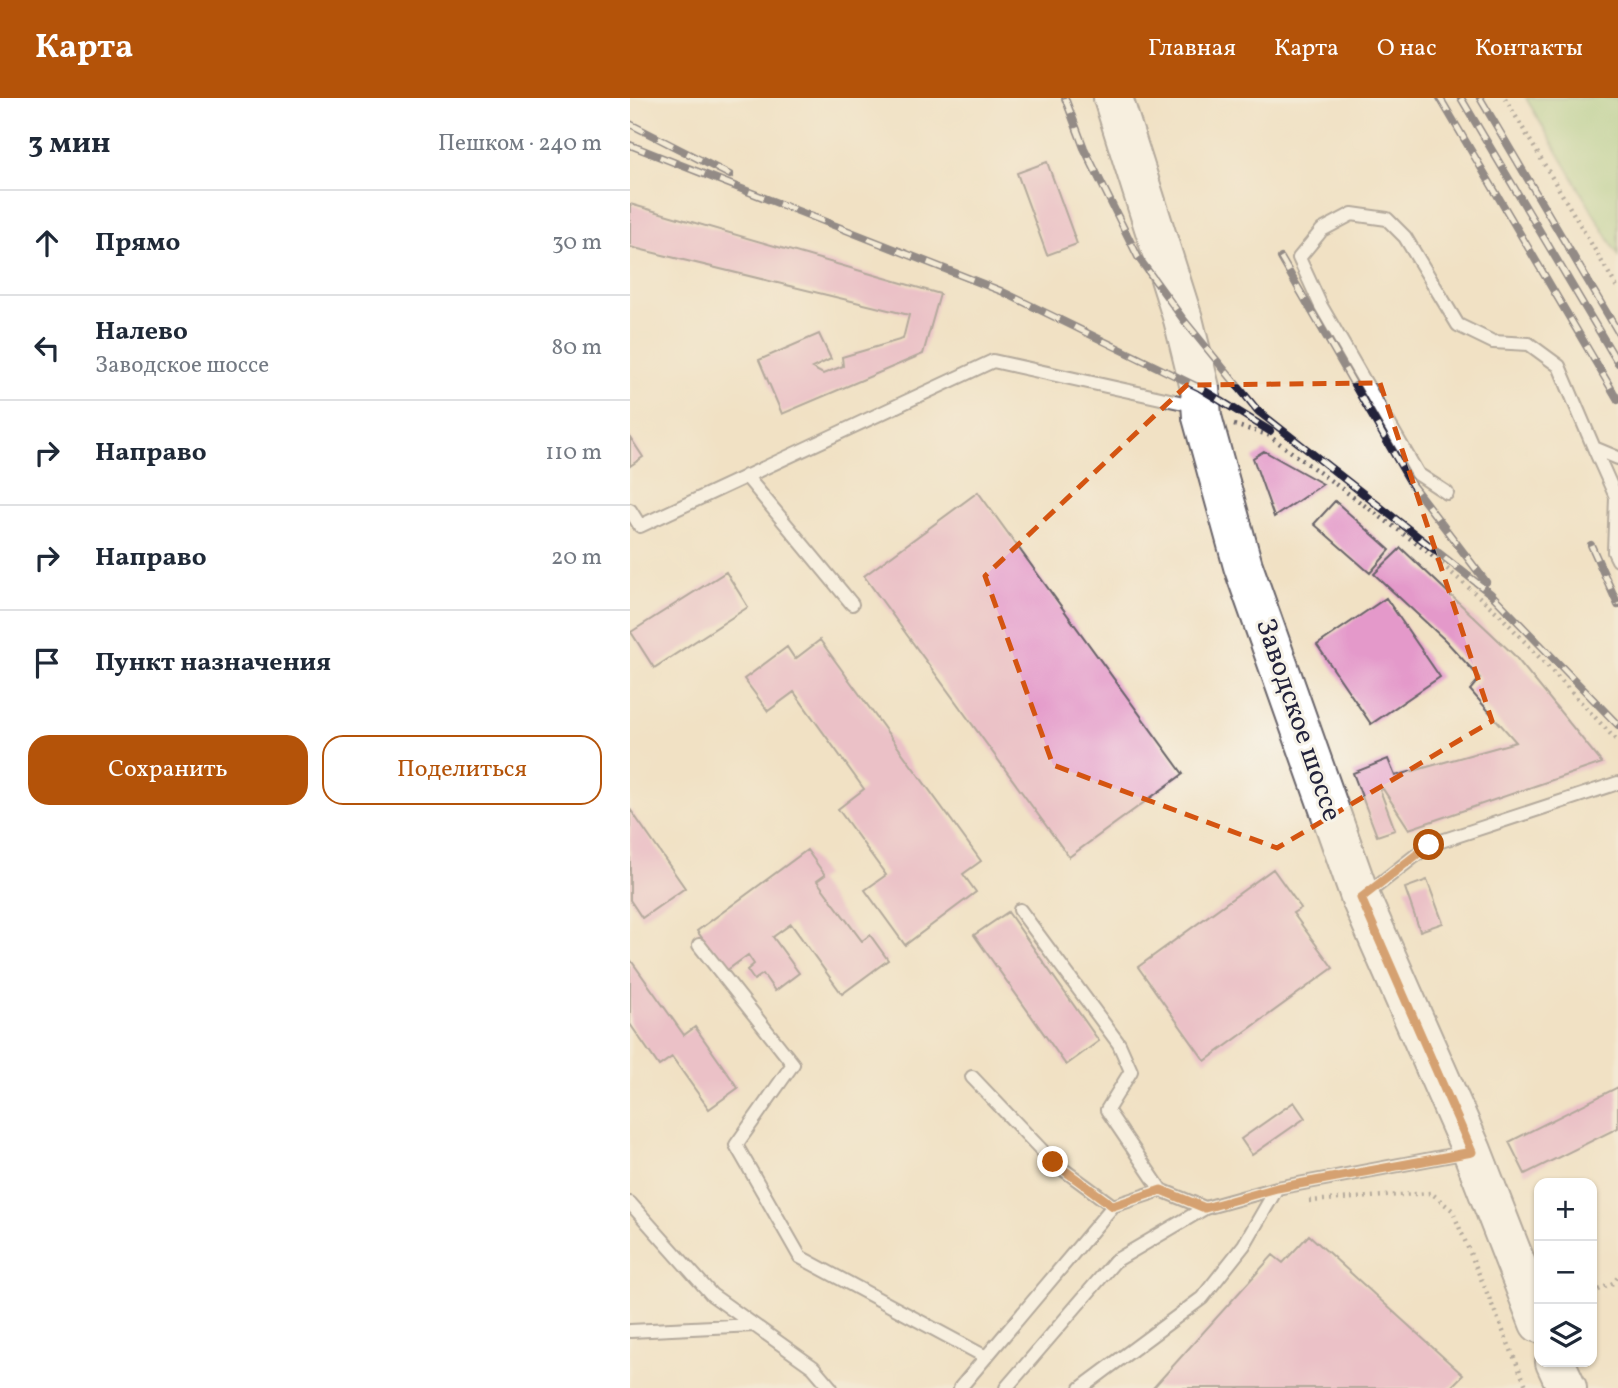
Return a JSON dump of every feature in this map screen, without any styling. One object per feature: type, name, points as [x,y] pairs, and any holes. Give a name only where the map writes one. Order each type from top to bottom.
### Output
[{"type":"main road","name":"Заводское шоссе","points":[[1113,98],[1183,319],[1200,388],[1202,412],[1243,566],[1361,898],[1472,1152],[1534,1310]]},
{"type":"lane","points":[[1447,493],[1418,474],[1321,306],[1299,258],[1322,230],[1352,214],[1387,219],[1405,237],[1458,325],[1493,342],[1529,344],[1559,366],[1616,497],[1614,552],[1618,561]]},
{"type":"lane","points":[[630,510],[640,526],[993,361],[1202,412]]},
{"type":"lane","points":[[1594,448],[1618,458]]},
{"type":"lane","points":[[746,476],[852,604]]},
{"type":"lane","points":[[1361,898],[1429,845],[1618,783]]},
{"type":"lane","points":[[1020,910],[1119,1044],[1131,1071],[1107,1110],[1161,1190],[1205,1208]]},
{"type":"lane","points":[[699,946],[793,1064],[736,1145],[800,1257],[986,1357]]},
{"type":"lane","points":[[972,1077],[1053,1162],[1113,1206]]},
{"type":"lane","points":[[1006,1388],[1115,1261],[1205,1208],[1277,1188],[1472,1152]]},
{"type":"lane","points":[[1081,1388],[1202,1298],[1244,1245],[1277,1188]]},
{"type":"lane","points":[[960,1388],[1113,1206],[1161,1190]]},
{"type":"lane","points":[[630,1203],[712,1295],[813,1367],[831,1388]]},
{"type":"lane","points":[[630,1331],[754,1325]]},
{"type":"path","points":[[1505,98],[1618,289]]},
{"type":"path","points":[[1202,412],[1268,435],[1423,548],[1499,614],[1618,742]]},
{"type":"path","points":[[1268,1203],[1431,1193],[1452,1210],[1553,1379]]},
{"type":"path","points":[[1597,1291],[1618,1278]]},
{"type":"highlighted area","points":[[1380,383],[1492,721],[1277,848],[1053,765],[985,576],[1187,385]]},
{"type":"green space","points":[[1526,98],[1618,98],[1618,255]]},
{"type":"building","points":[[1047,162],[1077,244],[1047,255],[1017,173]]},
{"type":"building","points":[[630,204],[940,294],[923,354],[782,414],[759,360],[819,334],[831,359],[812,368],[823,374],[843,366],[842,357],[903,339],[909,315],[630,247]]},
{"type":"building","points":[[630,437],[643,457],[630,466]]},
{"type":"building","points":[[1264,451],[1323,484],[1274,517],[1253,458]]},
{"type":"building","points":[[978,492],[1183,774],[1069,857],[864,576]]},
{"type":"building","points":[[1335,501],[1390,550],[1370,573],[1314,524]]},
{"type":"building","points":[[1401,548],[1514,655],[1602,763],[1409,829],[1383,789],[1380,790],[1395,830],[1377,836],[1353,773],[1388,759],[1395,776],[1516,742],[1470,690],[1480,678],[1445,640],[1374,574]]},
{"type":"building","points":[[726,572],[748,607],[654,668],[631,632]]},
{"type":"building","points":[[1386,598],[1440,677],[1371,724],[1317,645]]},
{"type":"building","points":[[820,640],[981,861],[963,874],[976,892],[905,945],[865,890],[886,875],[838,809],[864,789],[794,692],[768,711],[744,679],[787,647],[795,659]]},
{"type":"building","points":[[630,809],[685,888],[642,918],[630,900]]},
{"type":"building","points":[[807,850],[825,875],[817,881],[862,941],[870,935],[888,960],[842,994],[791,924],[773,937],[799,973],[775,991],[763,974],[754,980],[747,970],[754,964],[748,955],[726,971],[697,931]]},
{"type":"building","points":[[1273,869],[1301,908],[1293,913],[1333,968],[1205,1061],[1138,967]]},
{"type":"building","points":[[1427,880],[1443,923],[1420,931],[1405,888]]},
{"type":"building","points":[[1008,912],[1099,1041],[1066,1065],[974,935]]},
{"type":"building","points":[[630,959],[684,1035],[695,1027],[738,1088],[709,1109],[672,1057],[659,1066],[630,1024]]},
{"type":"building","points":[[1618,1087],[1618,1128],[1525,1174],[1509,1142]]},
{"type":"building","points":[[1294,1102],[1305,1118],[1252,1155],[1241,1139]]},
{"type":"building","points":[[1309,1235],[1463,1375],[1450,1388],[1153,1388],[1273,1255],[1283,1263]]},
{"type":"railway","points":[[1065,98],[1084,148],[1138,257],[1183,319],[1258,411],[1491,594],[1618,725]]},
{"type":"railway","points":[[1440,98],[1618,400]]},
{"type":"railway","points":[[1461,98],[1618,363]]},
{"type":"railway","points":[[1480,98],[1618,332]]},
{"type":"railway","points":[[630,124],[730,175]]},
{"type":"railway","points":[[630,145],[1001,291],[1200,388],[1270,431]]},
{"type":"railway","points":[[1281,258],[1412,485],[1486,582]]},
{"type":"railway","points":[[1591,545],[1618,605]]},
{"type":"route","points":[[1053,1162],[1113,1206],[1161,1190],[1205,1208],[1277,1188],[1472,1152],[1361,898],[1429,845]]}]
